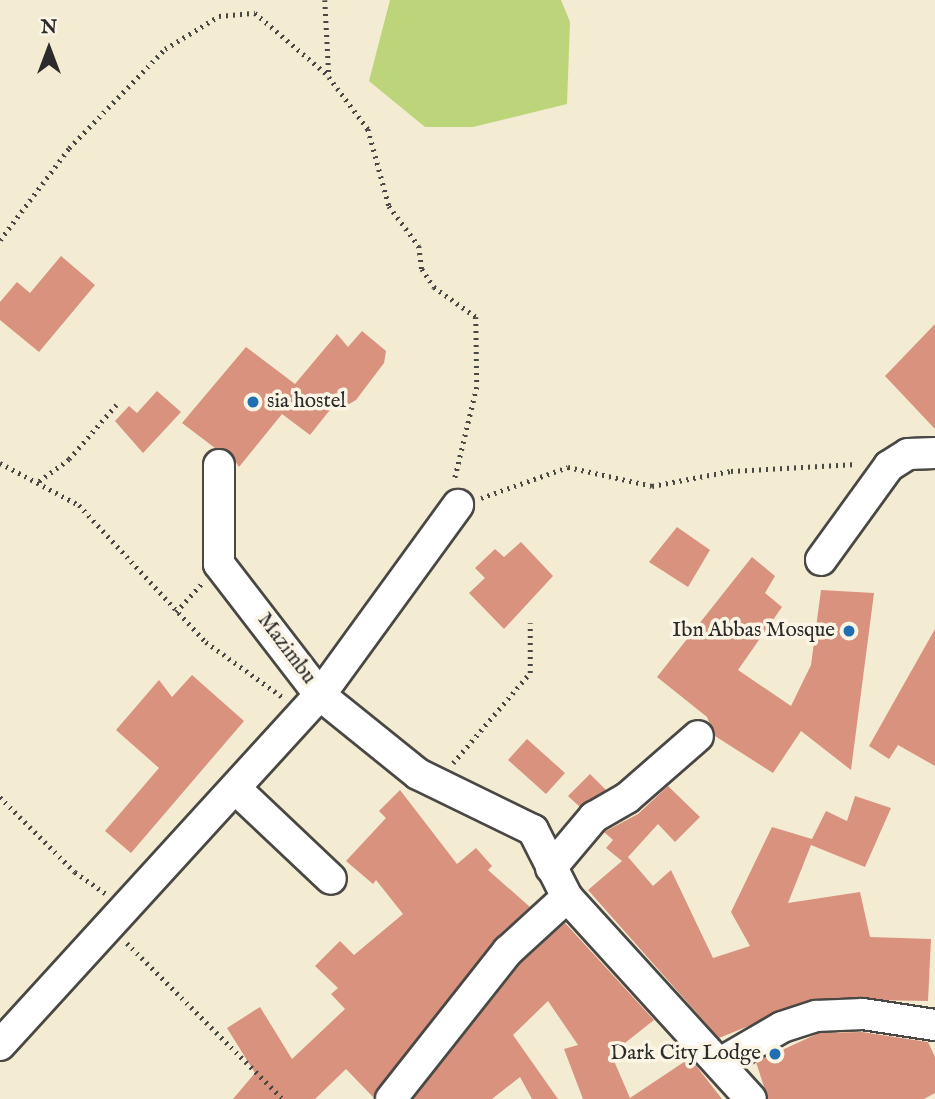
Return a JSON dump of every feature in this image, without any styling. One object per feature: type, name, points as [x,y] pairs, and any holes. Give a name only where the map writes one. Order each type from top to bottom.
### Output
[{"type":"street","points":[[821,560],[889,466],[908,454],[935,453]]},
{"type":"street","points":[[219,465],[219,564]]},
{"type":"street","name":"Mazimbu","points":[[219,564],[317,699],[458,505]]},
{"type":"street","points":[[0,1045],[112,927],[317,699],[438,783],[533,830],[567,897],[671,1016],[722,1062],[751,1099]]},
{"type":"street","points":[[551,867],[594,817],[627,798],[698,736]]},
{"type":"street","points":[[237,790],[331,879]]},
{"type":"street","points":[[391,1099],[508,951],[567,897]]},
{"type":"street","points":[[722,1062],[782,1027],[816,1016],[863,1014],[935,1025]]},
{"type":"path","points":[[325,0],[329,77]]},
{"type":"path","points":[[0,240],[69,148],[165,49],[219,16],[255,13],[329,77],[368,129],[389,206],[419,246],[422,269],[434,287],[476,317],[477,387],[460,443],[458,505],[568,467],[652,485],[731,471],[889,466]]},
{"type":"path","points":[[39,481],[69,459],[116,405]]},
{"type":"path","points":[[0,463],[39,481],[79,505],[176,612],[261,687],[291,704],[317,699]]},
{"type":"path","points":[[176,612],[219,564]]},
{"type":"path","points":[[438,783],[530,673],[530,623]]},
{"type":"path","points":[[0,797],[75,872]]},
{"type":"path","points":[[112,927],[282,1099]]},
{"type":"green space","points":[[390,0],[561,0],[570,22],[567,104],[473,127],[425,127],[369,81]]},
{"type":"building","points":[[61,256],[95,285],[39,352],[0,320],[0,302],[17,282],[30,293]]},
{"type":"building","points":[[935,324],[935,429],[885,376]]},
{"type":"building","points":[[362,331],[386,351],[384,363],[356,400],[344,407],[337,401],[310,435],[282,414],[239,467],[228,450],[215,448],[182,423],[246,347],[295,384],[337,334],[348,347]]},
{"type":"building","points":[[157,391],[181,412],[143,453],[115,421],[129,406],[137,413]]},
{"type":"building","points":[[677,527],[710,550],[688,587],[649,562]]},
{"type":"building","points":[[521,542],[553,576],[504,629],[469,593],[485,578],[475,568],[495,549],[504,557]]},
{"type":"building","points":[[752,557],[775,576],[765,593],[782,607],[738,670],[791,706],[811,665],[821,590],[874,593],[851,770],[801,731],[773,773],[715,736],[707,717],[657,677]]},
{"type":"building","points":[[935,629],[935,766],[898,745],[889,759],[869,746]]},
{"type":"building","points":[[192,675],[244,721],[131,853],[105,831],[159,768],[116,730],[159,680],[172,697]]},
{"type":"building","points":[[527,739],[565,773],[546,794],[508,760]]},
{"type":"building","points":[[590,774],[606,790],[580,807],[568,796]]},
{"type":"building","points":[[668,786],[700,817],[675,842],[658,824],[628,857],[653,886],[671,870],[713,958],[750,946],[731,912],[772,827],[812,839],[826,811],[847,821],[855,796],[891,808],[865,867],[811,845],[788,903],[860,892],[870,937],[931,939],[928,1001],[815,999],[719,1038],[588,890],[622,861],[606,848],[613,840],[604,832],[638,814]]},
{"type":"building","points":[[400,790],[457,864],[476,848],[492,866],[488,870],[530,907],[494,940],[374,1098],[346,1069],[315,1099],[233,1099],[255,1073],[227,1028],[260,1007],[292,1059],[345,1009],[331,994],[338,988],[315,966],[340,941],[354,955],[403,914],[376,880],[373,884],[346,861],[386,818],[379,811]]},
{"type":"building","points":[[565,923],[654,1020],[611,1054],[630,1098],[690,1058],[722,1099],[583,1099],[564,1049],[578,1045],[548,1001],[513,1035],[558,1099],[532,1099],[520,1077],[492,1099],[413,1099],[521,963]]},
{"type":"building","points":[[862,1032],[928,1042],[935,1057],[935,1093],[924,1099],[768,1099],[756,1062],[819,1033]]},
{"type":"place","name":"sia hostel","points":[[253,402]]},
{"type":"place","name":"Ibn Abbas Mosque","points":[[849,631]]},
{"type":"place","name":"Dark City Lodge","points":[[775,1054]]}]
